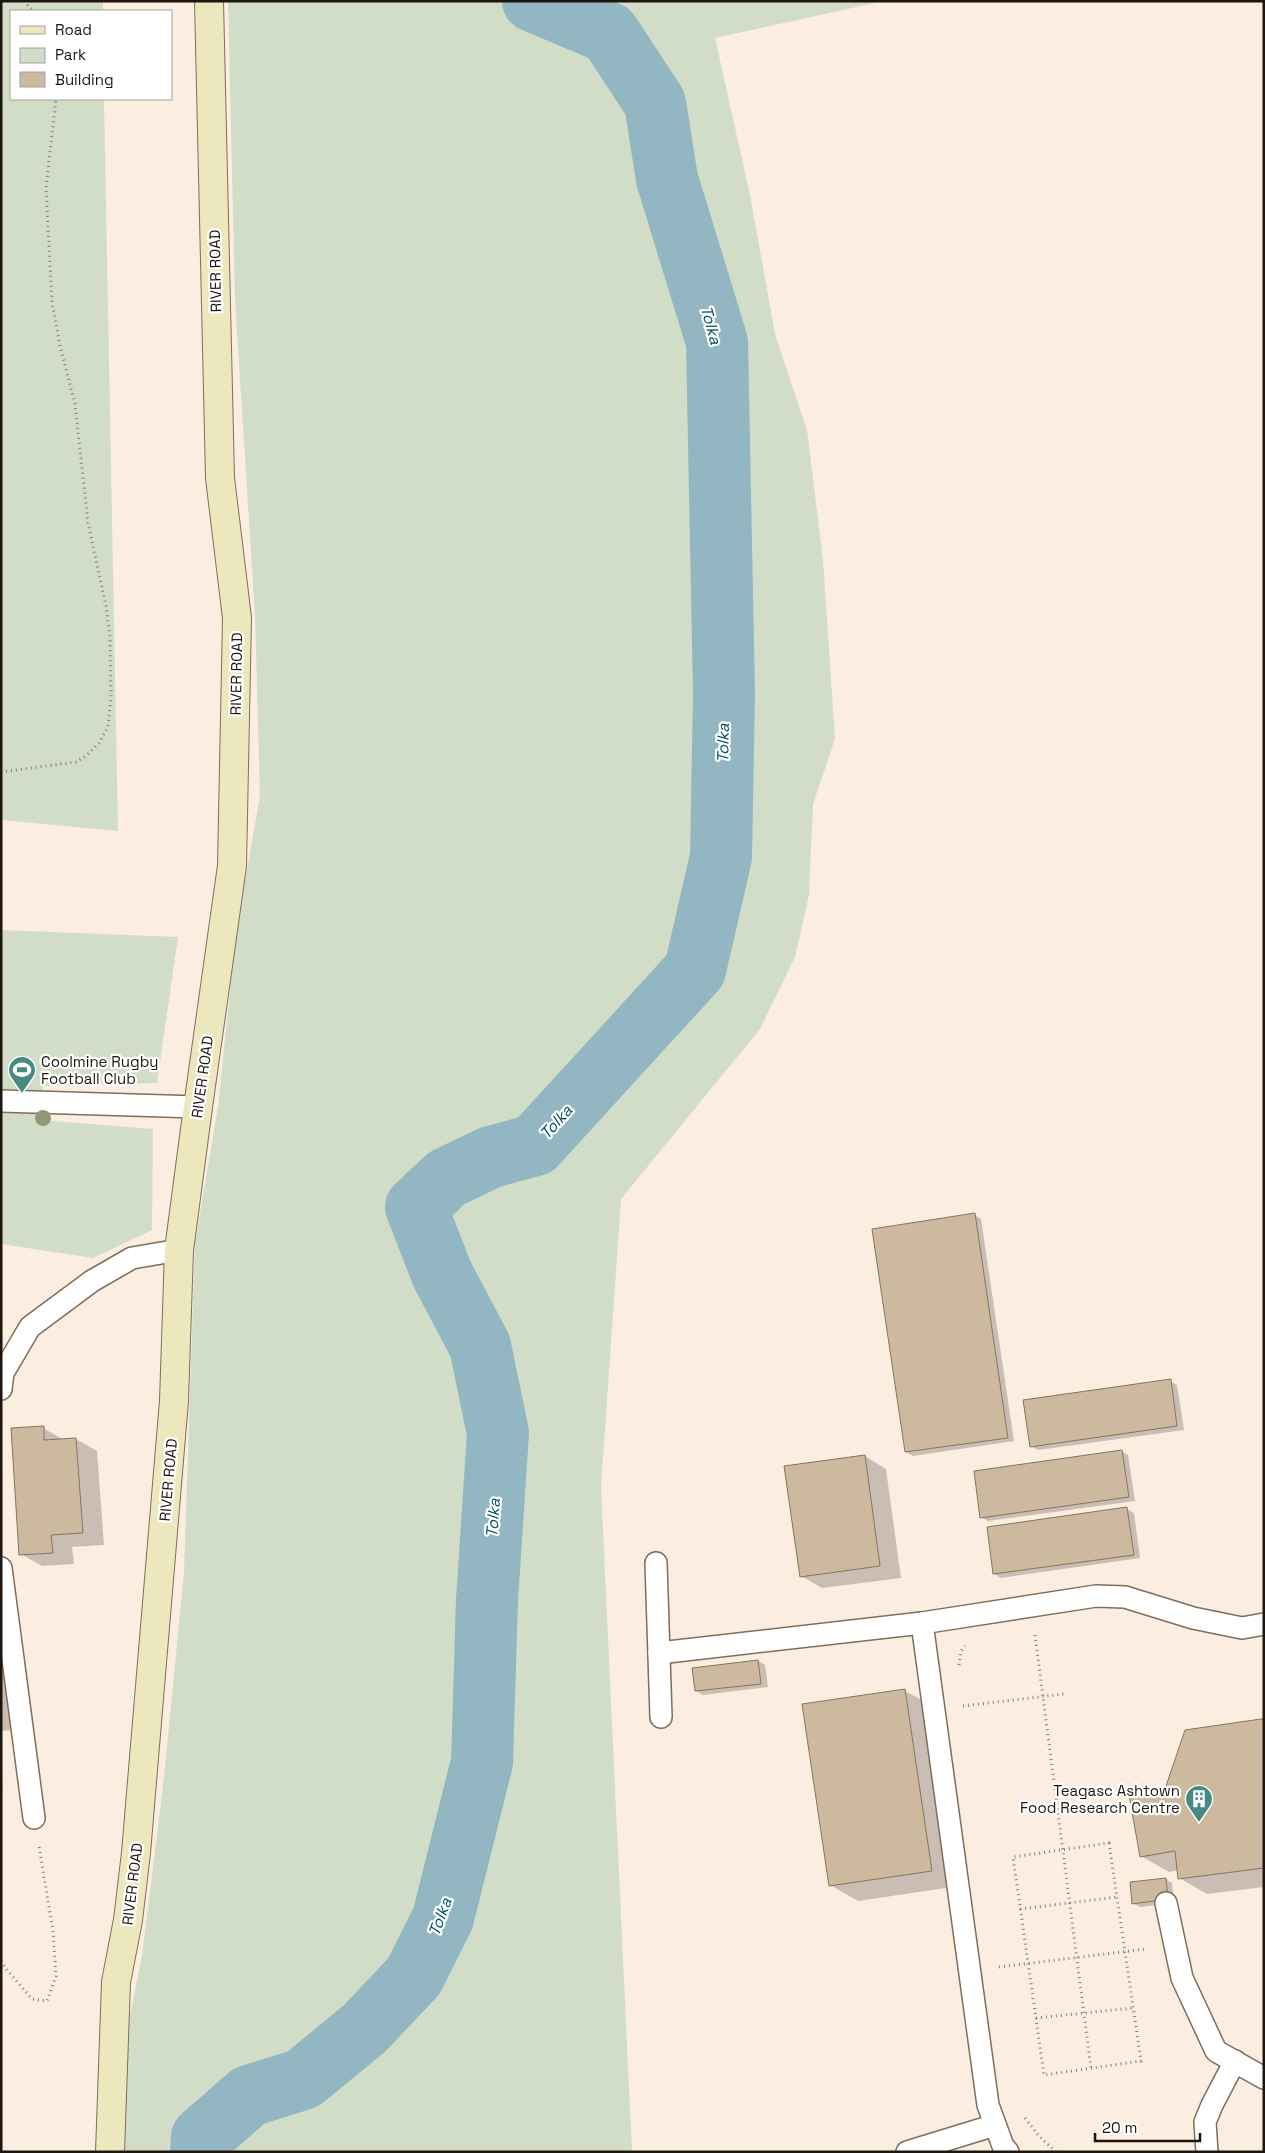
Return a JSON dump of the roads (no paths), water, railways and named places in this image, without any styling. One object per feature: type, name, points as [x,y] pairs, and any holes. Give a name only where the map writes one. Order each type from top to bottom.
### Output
[{"type":"main road","name":"RIVER ROAD","points":[[110,2152],[116,1982],[128,1920],[136,1853],[174,1401],[180,1250],[232,866],[237,618],[220,478],[209,1]]},
{"type":"lane","points":[[1,1101],[198,1107]]},
{"type":"lane","points":[[1,1389],[3,1373],[30,1327],[92,1281],[132,1258],[180,1250]]},
{"type":"lane","points":[[656,1564],[661,1717]]},
{"type":"lane","points":[[1,1568],[34,1818]]},
{"type":"lane","points":[[659,1653],[922,1623],[1096,1596],[1125,1597],[1193,1618],[1242,1628],[1264,1624]]},
{"type":"lane","points":[[922,1623],[988,2105],[1003,2146],[1008,2152]]},
{"type":"lane","points":[[1166,1903],[1182,1978],[1216,2051],[1264,2078]]},
{"type":"lane","points":[[1207,2152],[1206,2122],[1212,2105],[1235,2061]]},
{"type":"lane","points":[[907,2152],[995,2125]]},
{"type":"waterway","name":"Tolka","points":[[201,2152],[202,2137],[249,2096],[303,2079],[365,2028],[414,1976],[443,1918],[482,1762],[487,1600],[498,1433],[480,1346],[442,1274],[416,1207],[447,1178],[491,1157],[535,1145],[695,970],[721,857],[724,694],[717,342],[667,179],[655,103],[609,33],[533,1]]},
{"type":"place","name":"Coolmine Rugby Football Club","points":[[22,1094]]},
{"type":"place","name":"Teagasc Ashtown Food Research Centre","points":[[1199,1823]]}]
